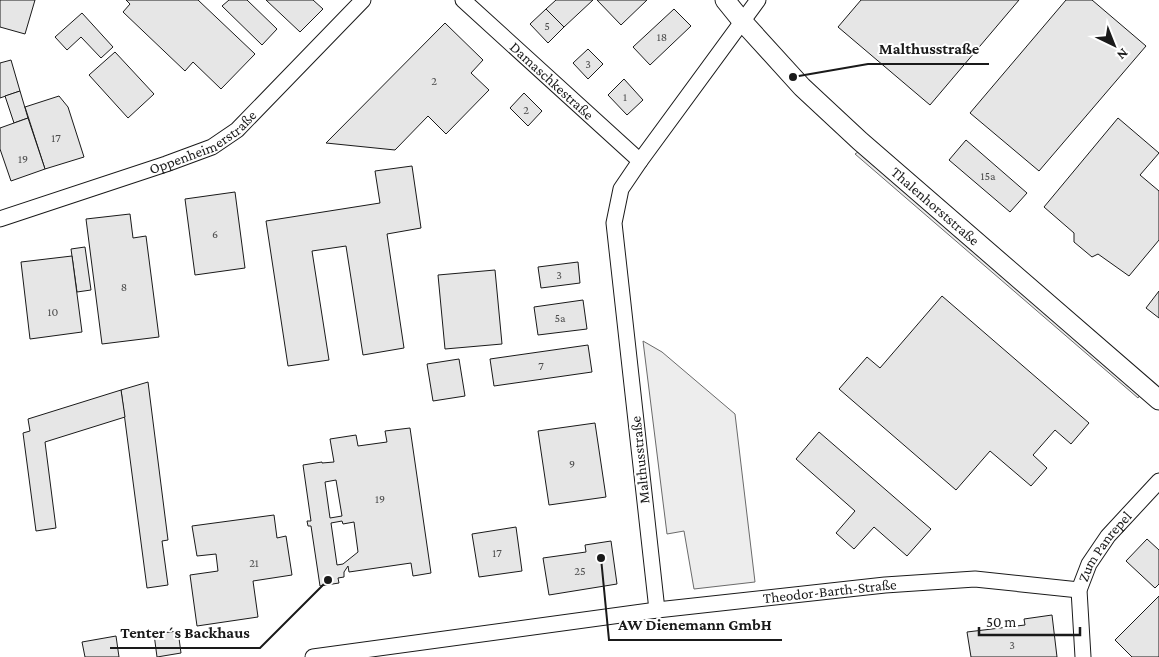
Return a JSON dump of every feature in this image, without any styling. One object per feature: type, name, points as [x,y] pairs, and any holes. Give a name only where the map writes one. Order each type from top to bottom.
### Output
[{"type":"main road","name":"Thalenhorststraße","points":[[725,0],[802,87],[860,141],[1159,400]]},
{"type":"street","name":"Oppenheimerstraße","points":[[0,219],[212,147],[237,130],[363,0]]},
{"type":"street","name":"Damaschkestraße","points":[[463,0],[640,161]]},
{"type":"street","name":"Malthusstraße","points":[[657,610],[614,223],[621,189],[758,0]]},
{"type":"street","name":"Zum Panrepel","points":[[1083,657],[1079,590],[1089,564],[1108,536],[1159,481]]},
{"type":"street","name":"Theodor-Barth-Straße","points":[[313,657],[657,610],[885,585],[975,579],[1079,590]]},
{"type":"shaded area","points":[[858,152],[1140,395],[1138,398],[855,154]]},
{"type":"shaded area","points":[[643,341],[662,352],[735,414],[755,582],[694,589],[684,531],[667,534]]},
{"type":"building","points":[[0,0],[35,0],[25,34],[0,27]]},
{"type":"building","points":[[126,0],[198,0],[255,54],[221,89],[193,62],[185,71],[123,12],[130,4]]},
{"type":"building","points":[[229,0],[247,0],[277,29],[262,45],[222,6]]},
{"type":"building","points":[[266,0],[313,0],[323,9],[300,32]]},
{"type":"building","points":[[556,0],[593,0],[564,27],[546,9]]},
{"type":"building","points":[[597,0],[647,0],[621,25]]},
{"type":"building","points":[[861,0],[1019,0],[930,105],[838,27]]},
{"type":"building","points":[[1066,0],[1092,0],[1146,46],[1039,171],[970,113]]},
{"type":"building","points":[[546,9],[564,27],[548,43],[530,24]]},
{"type":"building","points":[[674,9],[691,26],[650,65],[633,47]]},
{"type":"building","points":[[82,13],[113,47],[101,58],[81,37],[67,50],[55,37]]},
{"type":"building","points":[[445,23],[483,60],[471,73],[489,90],[446,134],[428,116],[395,150],[326,143]]},
{"type":"building","points":[[588,49],[603,64],[588,79],[573,63]]},
{"type":"building","points":[[115,52],[154,94],[128,118],[89,75]]},
{"type":"building","points":[[11,60],[20,91],[0,98],[0,63]]},
{"type":"building","points":[[624,79],[643,100],[627,115],[608,95]]},
{"type":"building","points":[[20,91],[28,118],[14,123],[5,96]]},
{"type":"building","points":[[524,93],[542,111],[528,126],[510,108]]},
{"type":"building","points":[[59,96],[68,107],[84,157],[45,169],[25,107]]},
{"type":"building","points":[[28,118],[45,169],[11,181],[0,149],[0,128]]},
{"type":"building","points":[[1118,118],[1159,153],[1140,175],[1159,191],[1159,240],[1129,276],[1098,254],[1092,257],[1074,242],[1074,233],[1044,207]]},
{"type":"building","points":[[966,140],[1027,193],[1010,212],[949,160]]},
{"type":"building","points":[[412,166],[421,228],[387,234],[404,348],[363,355],[346,246],[312,251],[329,360],[288,366],[266,221],[380,203],[375,171]]},
{"type":"building","points":[[235,192],[245,268],[195,275],[185,199]]},
{"type":"building","points":[[130,214],[133,238],[146,236],[159,337],[102,344],[86,219]]},
{"type":"building","points":[[85,247],[91,290],[77,292],[71,249]]},
{"type":"building","points":[[72,256],[82,332],[30,339],[21,262]]},
{"type":"building","points":[[578,262],[580,283],[541,288],[538,267]]},
{"type":"building","points":[[495,270],[502,344],[445,349],[438,275]]},
{"type":"building","points":[[1159,291],[1159,318],[1146,308]]},
{"type":"building","points":[[942,296],[1089,423],[1071,444],[1055,430],[1033,455],[1047,468],[1031,486],[990,451],[956,490],[839,389],[867,357],[880,368]]},
{"type":"building","points":[[583,300],[587,329],[538,335],[534,307]]},
{"type":"building","points":[[588,345],[592,372],[494,386],[490,359]]},
{"type":"building","points":[[459,359],[465,396],[433,401],[427,364]]},
{"type":"building","points":[[148,382],[168,540],[162,541],[168,585],[147,588],[121,390]]},
{"type":"building","points":[[121,390],[125,417],[45,442],[56,528],[36,531],[23,433],[30,431],[28,419]]},
{"type":"building","points":[[595,423],[606,497],[549,505],[538,431]]},
{"type":"building","points":[[410,428],[431,573],[413,576],[411,563],[349,572],[348,566],[344,572],[344,577],[338,578],[339,583],[320,586],[311,526],[308,526],[307,521],[311,521],[303,465],[334,462],[330,439],[356,435],[358,446],[387,442],[385,431]],"holes":[[[336,480],[342,516],[330,518],[325,482]],[[342,521],[343,524],[354,522],[358,552],[343,564],[337,565],[331,523]]]},
{"type":"building","points":[[819,432],[931,529],[907,556],[874,527],[854,549],[836,533],[855,511],[796,459]]},
{"type":"building","points":[[274,515],[277,538],[286,536],[292,575],[253,581],[258,617],[197,626],[190,575],[218,571],[216,554],[197,556],[192,526]]},
{"type":"building","points":[[516,527],[522,571],[479,577],[472,534]]},
{"type":"building","points":[[1147,539],[1159,550],[1159,584],[1155,588],[1126,561]]},
{"type":"building","points":[[611,541],[617,584],[549,595],[543,558],[586,552],[585,545]]},
{"type":"building","points":[[1159,596],[1159,657],[1132,657],[1115,640]]},
{"type":"building","points":[[1052,615],[1057,657],[971,657],[967,632],[1025,625],[1024,619]]},
{"type":"building","points":[[178,631],[181,653],[157,657],[154,634]]},
{"type":"building","points":[[116,636],[119,657],[85,657],[82,642]]},
{"type":"place","name":"Malthusstraße","points":[[793,77]]},
{"type":"place","name":"AW Dienemann GmbH","points":[[601,558]]},
{"type":"place","name":"Tenter´s Backhaus","points":[[328,580]]}]
